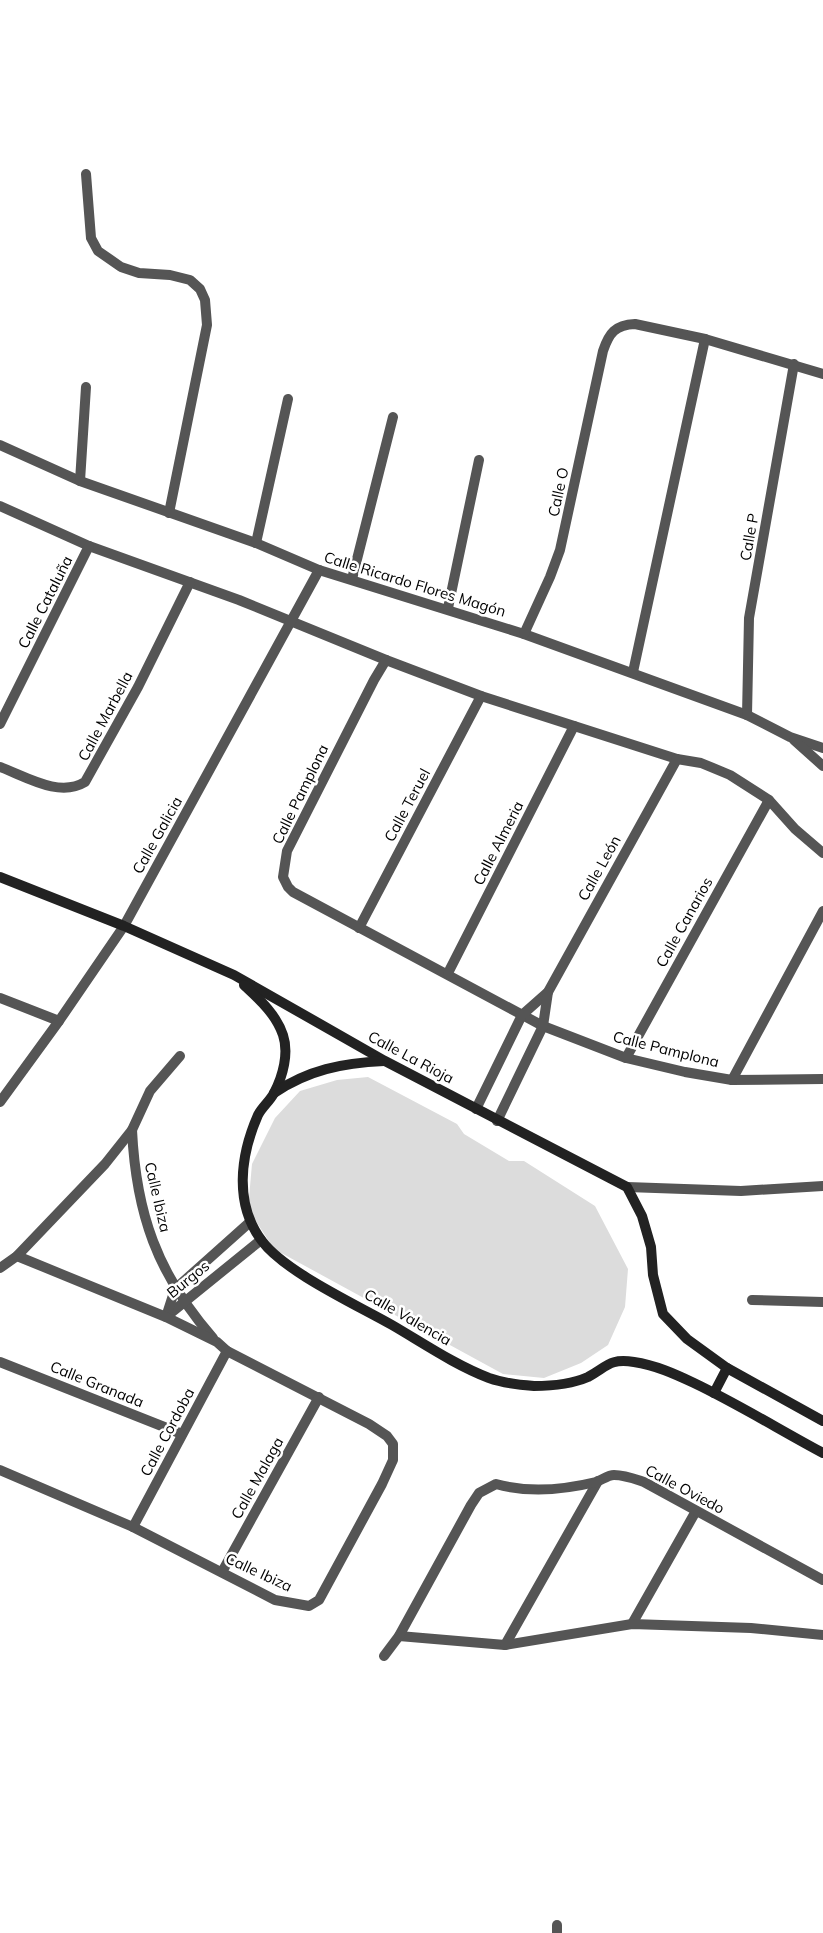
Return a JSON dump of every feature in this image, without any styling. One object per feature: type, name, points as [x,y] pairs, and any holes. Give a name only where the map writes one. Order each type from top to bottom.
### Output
[{"type":"street","points":[[86,174],[91,238],[98,251],[122,266],[139,273],[170,275],[190,280],[200,288],[205,300],[207,325],[169,513]]},
{"type":"street","name":"Calle O","points":[[524,634],[560,550],[603,352],[608,337],[614,328],[624,324],[635,324],[706,339],[823,374]]},
{"type":"street","points":[[633,672],[706,339]]},
{"type":"street","name":"Calle P","points":[[747,716],[746,646],[749,618],[794,364]]},
{"type":"street","points":[[80,481],[86,387]]},
{"type":"street","points":[[256,543],[288,399]]},
{"type":"street","points":[[352,579],[393,418]]},
{"type":"street","name":"Calle Ricardo Flores Magón","points":[[0,445],[80,481],[256,543],[319,570],[448,608],[633,672],[747,716],[790,737],[823,748]]},
{"type":"street","points":[[448,608],[479,460]]},
{"type":"street","points":[[1,509],[89,546],[190,582],[481,696],[677,759],[701,763],[730,775],[769,800],[795,829],[823,853]]},
{"type":"street","name":"Calle Cataluña","points":[[0,724],[89,546]]},
{"type":"street","name":"Calle Galicia","points":[[0,1102],[60,1021],[124,926],[319,570]]},
{"type":"street","name":"Calle Marbella","points":[[0,767],[61,788],[76,787],[84,782],[138,686],[190,582]]},
{"type":"street","name":"Calle Pamplona","points":[[386,660],[287,851],[283,877],[293,892],[448,973],[543,1026],[626,1058],[685,1072],[732,1080],[823,1079]]},
{"type":"street","name":"Calle Teruel","points":[[359,928],[481,696]]},
{"type":"street","name":"Calle Almeria","points":[[448,973],[574,726]]},
{"type":"street","points":[[790,737],[823,766]]},
{"type":"street","name":"Calle León","points":[[476,1109],[522,1015],[548,992],[677,759]]},
{"type":"street","name":"Calle Canarios","points":[[626,1058],[769,800]]},
{"type":"street","name":"Calle La Rioja","points":[[0,877],[124,926],[234,975],[384,1061],[627,1187],[741,1191],[823,1186]]},
{"type":"street","points":[[732,1080],[823,911]]},
{"type":"street","name":"Calle Valencia","points":[[234,975],[272,1014],[283,1034],[285,1045],[284,1065],[274,1093],[259,1113],[246,1147],[243,1165],[244,1205],[250,1222],[261,1240],[273,1254],[300,1272],[490,1378],[536,1386],[564,1384],[587,1377],[611,1362],[632,1361],[667,1371],[714,1393],[823,1453]]},
{"type":"street","name":"Calle León","points":[[497,1121],[543,1026],[548,992]]},
{"type":"street","points":[[0,998],[60,1021]]},
{"type":"street","name":"Calle Ibiza","points":[[1,1266],[16,1256],[105,1164],[132,1130],[150,1091],[180,1056]]},
{"type":"street","points":[[274,1093],[306,1074],[323,1069],[348,1063],[384,1061]]},
{"type":"street","name":"Calle Ibiza","points":[[132,1130],[134,1165],[148,1231],[175,1289],[217,1342]]},
{"type":"street","points":[[627,1187],[642,1216],[651,1246],[653,1275],[663,1314],[687,1339],[727,1368],[823,1421]]},
{"type":"street","name":"Burgos","points":[[166,1317],[175,1289],[250,1222]]},
{"type":"street","name":"Burgos","points":[[166,1317],[261,1240]]},
{"type":"street","points":[[16,1256],[166,1317],[217,1342],[227,1351],[319,1398]]},
{"type":"street","points":[[752,1300],[823,1302]]},
{"type":"street","name":"Calle Cordoba","points":[[133,1527],[227,1351]]},
{"type":"street","name":"Calle Granada","points":[[0,1362],[182,1434]]},
{"type":"street","points":[[714,1393],[727,1368]]},
{"type":"street","name":"Calle Ibiza","points":[[0,1470],[133,1527],[275,1600],[309,1606],[319,1600],[393,1460],[393,1444],[387,1436],[369,1424],[319,1398]]},
{"type":"street","name":"Calle Malaga","points":[[222,1572],[319,1398]]},
{"type":"street","name":"Calle Oviedo","points":[[384,1656],[399,1636],[479,1493],[496,1484],[509,1488],[539,1490],[598,1481],[611,1475],[623,1476],[644,1482],[823,1580]]},
{"type":"street","points":[[505,1645],[598,1481]]},
{"type":"street","points":[[632,1624],[696,1511]]},
{"type":"street","points":[[399,1636],[505,1645],[632,1624],[751,1628],[823,1635]]},
{"type":"shaded area","points":[[368,1077],[457,1124],[464,1134],[509,1161],[524,1161],[595,1206],[628,1269],[625,1307],[608,1345],[581,1363],[544,1378],[503,1374],[274,1249],[248,1209],[252,1164],[275,1118],[300,1091],[337,1080]]}]
